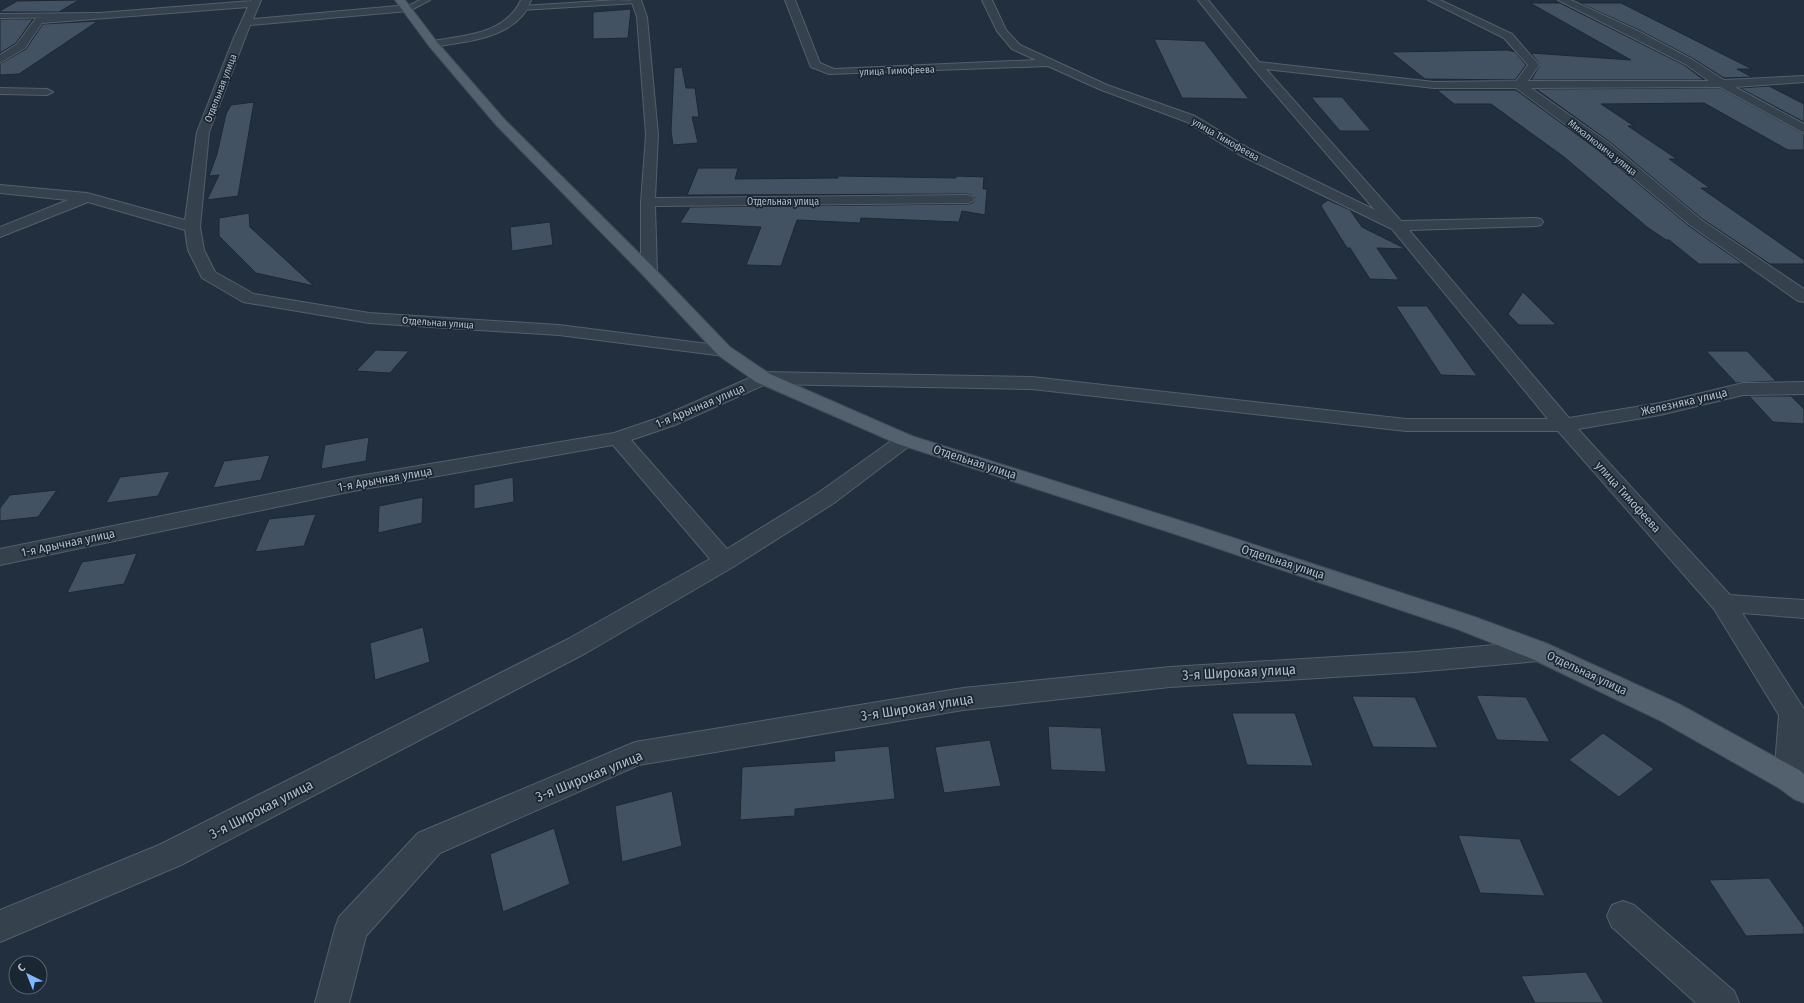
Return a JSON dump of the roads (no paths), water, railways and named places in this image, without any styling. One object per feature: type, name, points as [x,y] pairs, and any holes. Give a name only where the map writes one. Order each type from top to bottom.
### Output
[{"type":"main road","name":"Отдельная улица","points":[[411,3],[433,44],[501,123],[649,272],[724,351],[763,378],[905,440],[1186,530],[1466,623],[1539,651],[1669,712],[1796,785]]},
{"type":"street","points":[[636,0],[642,17],[652,135],[648,202],[649,272]]},
{"type":"street","name":"улица Тимофеева","points":[[790,0],[815,65],[833,72],[1050,63]]},
{"type":"street","name":"улица Тимофеева","points":[[987,0],[1002,31],[1016,47],[1103,87],[1191,119],[1245,152],[1397,226],[1536,222]]},
{"type":"street","name":"улица Тимофеева","points":[[1203,0],[1256,65],[1397,226],[1564,425],[1723,603],[1792,714],[1796,785]]},
{"type":"street","points":[[1433,0],[1508,36],[1534,65],[1519,85]]},
{"type":"street","points":[[1563,0],[1634,33],[1689,62],[1722,84],[1804,130]]},
{"type":"street","points":[[0,60],[21,46],[39,20],[255,2]]},
{"type":"street","name":"Отдельная улица","points":[[255,2],[238,40],[203,132],[192,227],[196,250],[208,275],[249,298],[369,318],[559,330],[724,351]]},
{"type":"street","points":[[247,22],[411,3]]},
{"type":"street","points":[[433,44],[490,33],[509,24],[520,13],[524,4]]},
{"type":"street","points":[[107,15],[112,5]]},
{"type":"street","points":[[1256,65],[1434,85],[1722,84],[1804,79]]},
{"type":"street","name":"Михалковича улица","points":[[1519,85],[1604,146],[1695,222],[1804,297]]},
{"type":"street","points":[[0,91],[48,92]]},
{"type":"street","points":[[0,188],[87,197],[192,227]]},
{"type":"street","points":[[0,232],[87,197]]},
{"type":"street","name":"Отдельная улица","points":[[648,202],[967,199]]},
{"type":"street","points":[[763,378],[1032,383],[1406,425],[1564,425]]},
{"type":"street","name":"1-я Арычная улица","points":[[0,557],[353,484],[618,438],[668,421],[763,378]]},
{"type":"street","name":"Железняка улица","points":[[1564,425],[1660,409],[1743,389],[1804,388]]},
{"type":"street","points":[[618,438],[725,561]]},
{"type":"street","name":"3-я Широкая улица","points":[[0,926],[170,856],[577,646],[725,561],[826,498],[905,440]]},
{"type":"street","points":[[1723,603],[1803,608]]},
{"type":"street","name":"3-я Широкая улица","points":[[332,1003],[352,928],[428,844],[635,754],[963,699],[1170,676],[1415,662],[1539,651]]},
{"type":"street","points":[[1623,916],[1722,1003]]},
{"type":"lane","points":[[524,4],[636,0]]},
{"type":"lane","points":[[0,16],[107,15]]}]
